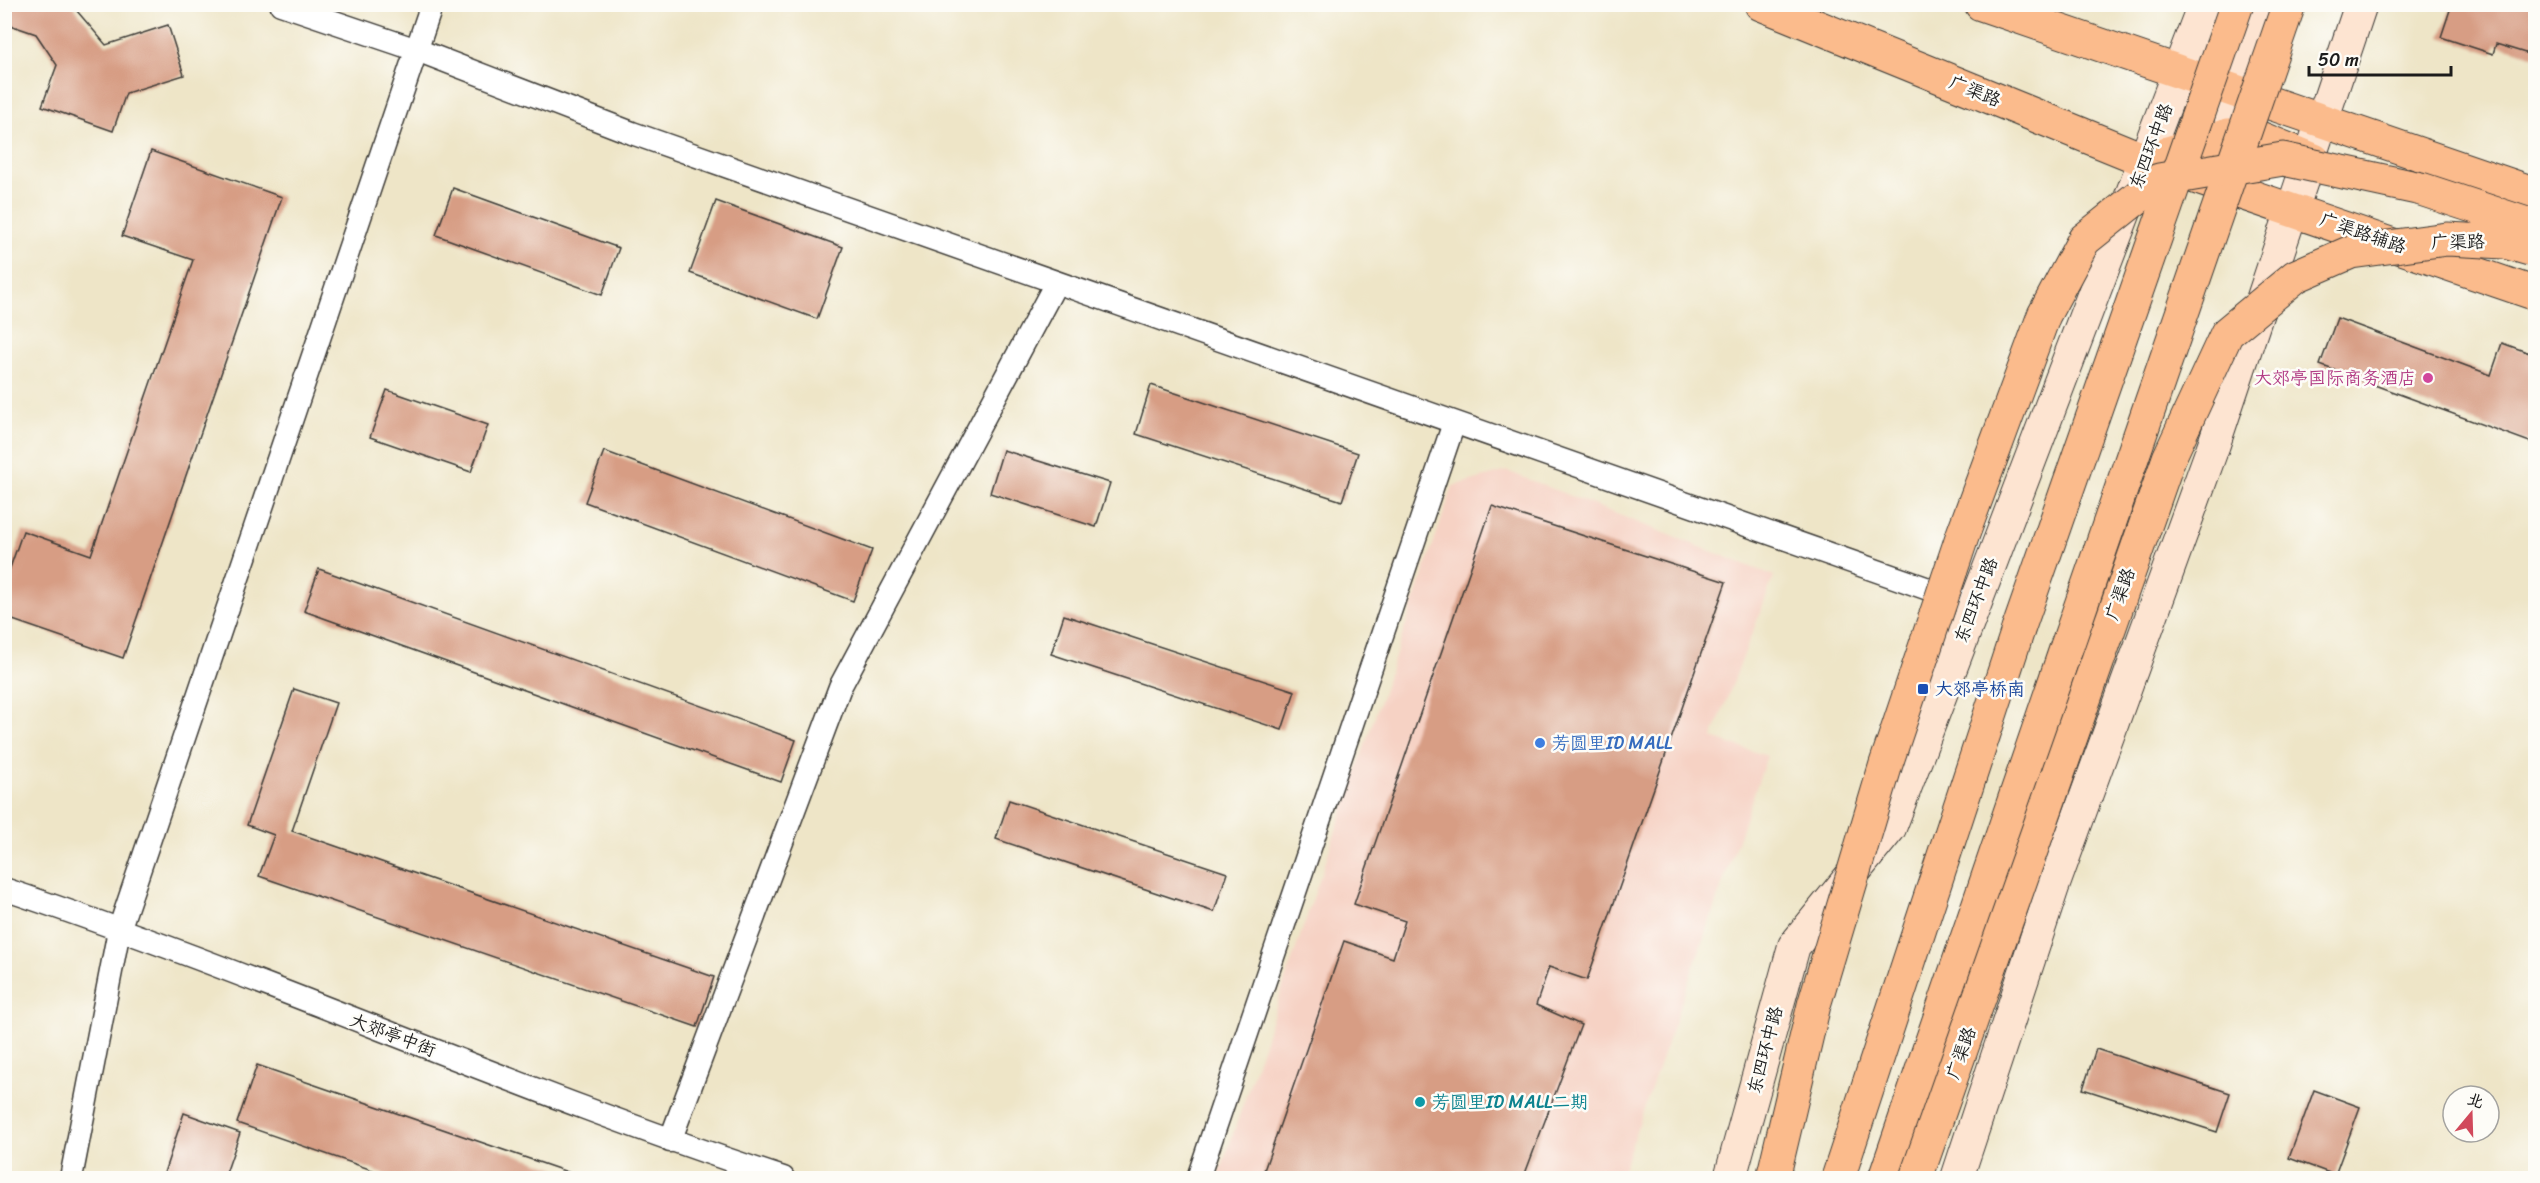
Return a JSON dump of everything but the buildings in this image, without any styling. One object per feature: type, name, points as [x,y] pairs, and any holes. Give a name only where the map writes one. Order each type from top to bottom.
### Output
[{"type":"main road","name":"广渠路","points":[[1761,4],[2145,160],[2292,208]]},
{"type":"main road","points":[[1981,4],[2535,194]]},
{"type":"main road","name":"东四环中路","points":[[1730,1179],[1794,946],[1890,828],[2204,4]]},
{"type":"main road","name":"东四环中路","points":[[1838,1179],[2018,630],[2237,4]]},
{"type":"main road","points":[[2239,135],[2236,91],[2266,4]]},
{"type":"main road","points":[[1885,1179],[2289,4]]},
{"type":"main road","points":[[2220,186],[2239,135],[2268,102],[2302,4]]},
{"type":"main road","points":[[1957,1179],[2053,888],[2214,444],[2361,4]]},
{"type":"main road","points":[[2145,160],[2239,135],[2535,232]]},
{"type":"main road","name":"广渠路","points":[[1773,1179],[1814,1005],[1890,753],[1964,534],[2044,315],[2084,240],[2158,180],[2283,159],[2421,189],[2535,226]]},
{"type":"main road","points":[[2442,202],[2506,209],[2535,202]]},
{"type":"main road","name":"广渠路辅路","points":[[2292,208],[2535,294]]},
{"type":"main road","name":"广渠路","points":[[1916,1179],[2169,458],[2227,333],[2296,276],[2351,252],[2447,239],[2505,242],[2535,251]]},
{"type":"street","points":[[281,4],[417,50],[632,133],[1974,605]]},
{"type":"street","points":[[71,1179],[119,930],[432,4]]},
{"type":"street","points":[[670,1142],[840,687],[1056,283]]},
{"type":"street","points":[[1198,1179],[1454,423]]},
{"type":"street","name":"大郊亭中街","points":[[4,889],[119,930],[670,1142],[783,1179]]},
{"type":"shaded area","name":"芳圆里ID MALL","points":[[1507,471],[1774,576],[1712,738],[1767,756],[1620,1178],[1218,1178],[1453,486]]},
{"type":"place","name":"大郊亭国际商务酒店","points":[[2428,378]]},
{"type":"place","name":"大郊亭桥南","points":[[1923,689]]},
{"type":"place","name":"芳圆里ID MALL","points":[[1540,743]]},
{"type":"place","name":"芳圆里ID MALL二期","points":[[1420,1102]]}]
